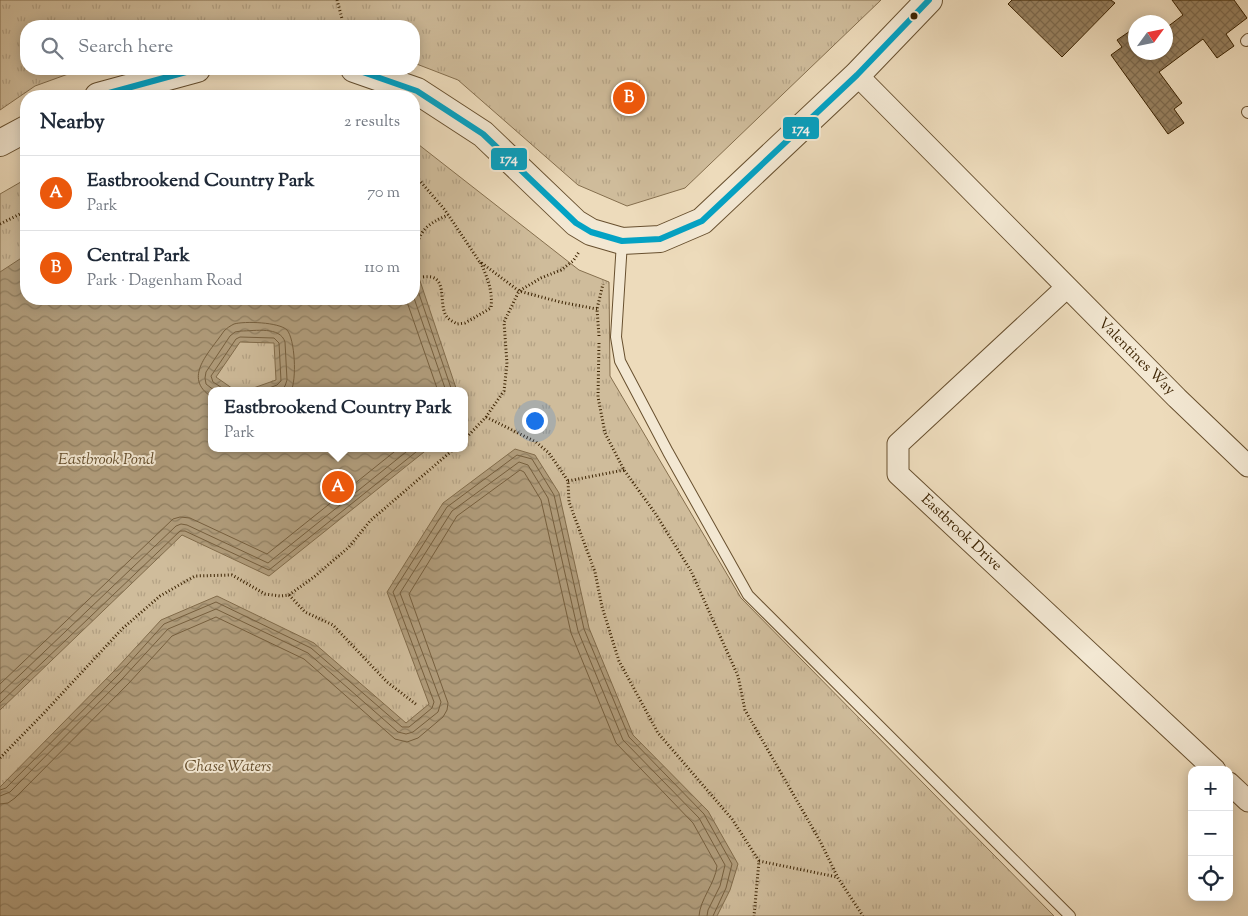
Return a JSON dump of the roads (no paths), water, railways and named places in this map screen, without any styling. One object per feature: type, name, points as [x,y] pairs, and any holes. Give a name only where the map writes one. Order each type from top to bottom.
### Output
[{"type":"street","points":[[420,93],[483,134],[576,223],[591,232],[622,241],[660,239],[702,221],[858,75],[929,0]]},
{"type":"street","points":[[120,90],[175,75]]},
{"type":"street","points":[[371,75],[414,90]]},
{"type":"street","name":"Valentines Way","points":[[858,75],[1177,398],[1248,466]]},
{"type":"street","points":[[0,143],[20,132]]},
{"type":"street","name":"Eastbrook Drive","points":[[1067,287],[898,444],[898,474],[1211,766]]},
{"type":"street","points":[[1233,787],[1248,801]]},
{"type":"lane","points":[[622,241],[616,337],[620,361],[668,452],[748,595],[1070,916]]},
{"type":"water","name":"Eastbrook Pond","points":[[20,259],[20,305],[420,305],[420,281],[456,387],[256,387],[276,380],[274,343],[240,342],[216,377],[230,387],[208,387],[208,452],[424,452],[269,576],[182,535],[0,710],[0,272]]},
{"type":"water","name":"Chase Waters","points":[[515,449],[535,455],[559,493],[589,628],[633,735],[708,811],[738,864],[730,890],[717,916],[0,916],[0,787],[115,670],[161,620],[217,596],[314,643],[406,723],[429,704],[387,592],[443,503]]},
{"type":"place","name":"Central Park","points":[[629,98]]},
{"type":"place","name":"Eastbrookend Country Park","points":[[338,487]]}]
